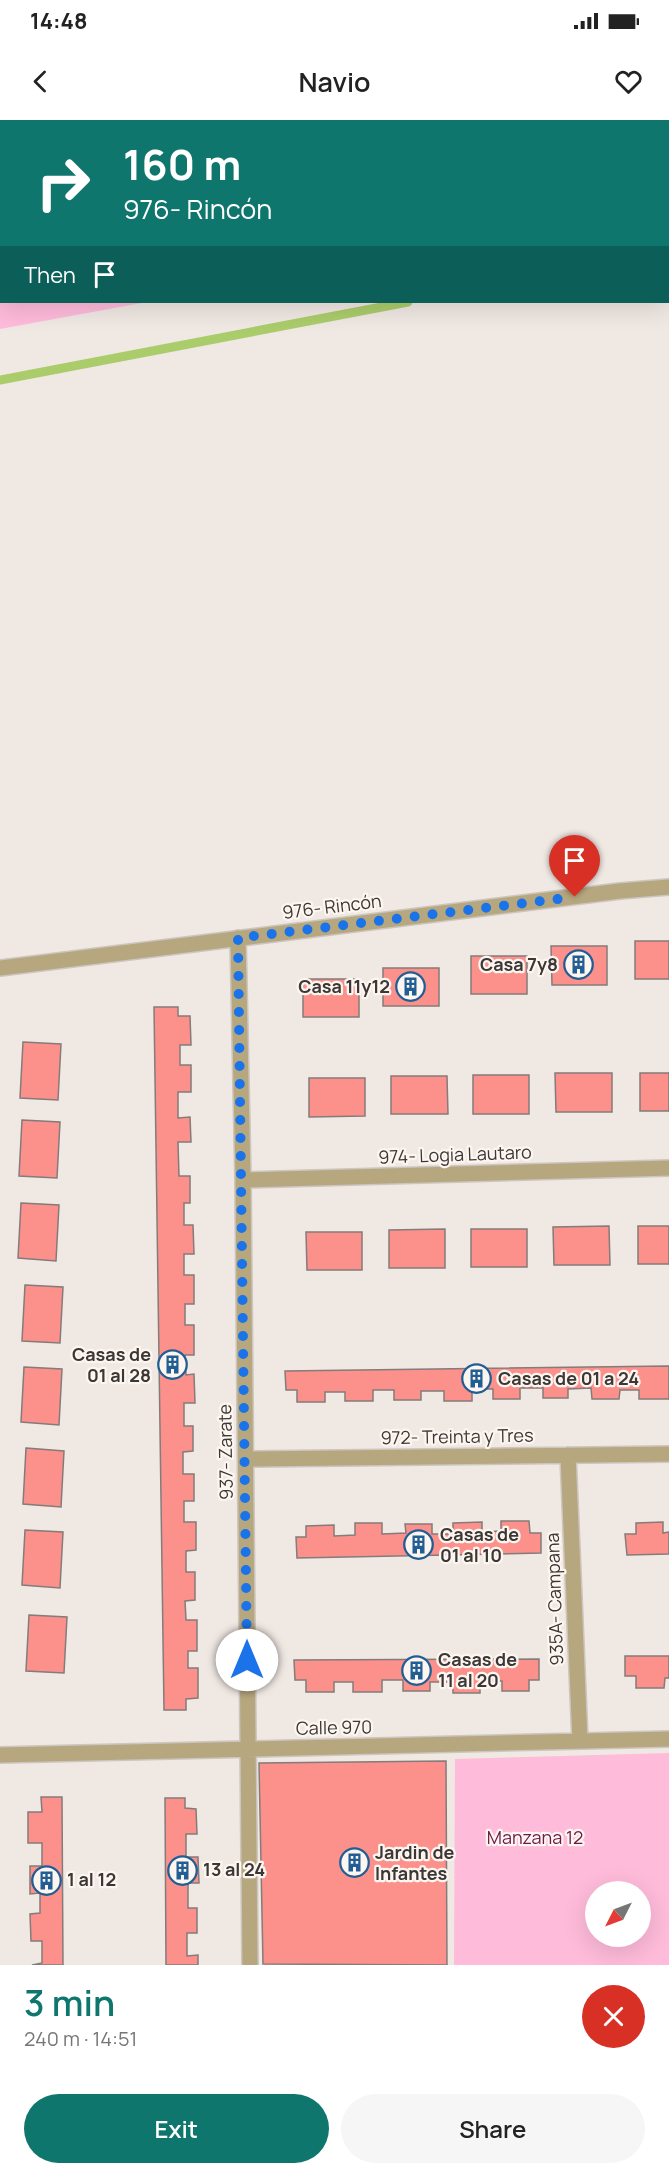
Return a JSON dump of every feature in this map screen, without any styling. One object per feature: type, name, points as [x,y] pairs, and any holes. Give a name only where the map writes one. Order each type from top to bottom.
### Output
[{"type":"street","name":"976- Rincón","points":[[0,968],[669,887]]},
{"type":"street","name":"937- Zarate","points":[[238,938],[243,1180],[250,1965]]},
{"type":"street","name":"974- Logia Lautaro","points":[[243,1180],[669,1168]]},
{"type":"street","name":"972- Treinta y Tres","points":[[246,1458],[669,1454]]},
{"type":"street","name":"935A- Campana","points":[[568,1455],[580,1742]]},
{"type":"street","name":"Calle 970","points":[[0,1755],[669,1739]]},
{"type":"green space","points":[[0,303],[142,303],[0,329]]},
{"type":"green space","name":"Manzana 12","points":[[669,1753],[669,1965],[454,1965],[455,1759]]},
{"type":"building","points":[[635,941],[669,941],[669,979],[635,979]]},
{"type":"building","name":"Casa 7y8","points":[[551,946],[607,946],[607,985],[552,985]]},
{"type":"building","points":[[471,956],[527,956],[527,994],[471,994]]},
{"type":"building","name":"Casa 11y12","points":[[383,968],[439,968],[439,1006],[383,1006]]},
{"type":"building","points":[[303,979],[359,979],[359,1017],[303,1017]]},
{"type":"building","name":"Casas de 01 al 28","points":[[154,1007],[178,1007],[178,1016],[190,1016],[191,1045],[180,1045],[180,1065],[191,1065],[191,1092],[178,1092],[178,1118],[190,1117],[191,1142],[178,1142],[179,1176],[190,1176],[190,1203],[184,1203],[184,1225],[193,1225],[194,1254],[184,1254],[184,1275],[194,1275],[194,1304],[185,1304],[185,1325],[194,1325],[194,1355],[185,1355],[186,1375],[194,1374],[195,1403],[184,1403],[184,1426],[193,1426],[193,1451],[183,1452],[183,1474],[194,1474],[194,1501],[184,1501],[184,1522],[196,1522],[196,1550],[186,1551],[186,1572],[195,1572],[195,1600],[185,1601],[186,1620],[197,1620],[197,1651],[188,1651],[188,1668],[198,1668],[198,1698],[186,1699],[186,1710],[164,1710]]},
{"type":"building","points":[[23,1042],[61,1044],[58,1100],[20,1098]]},
{"type":"building","points":[[555,1073],[612,1073],[612,1112],[556,1112]]},
{"type":"building","points":[[640,1073],[669,1073],[669,1111],[640,1111]]},
{"type":"building","points":[[473,1075],[529,1075],[529,1114],[473,1114]]},
{"type":"building","points":[[391,1076],[447,1076],[448,1114],[391,1114]]},
{"type":"building","points":[[309,1078],[365,1078],[365,1116],[309,1117]]},
{"type":"building","points":[[22,1120],[60,1122],[57,1178],[19,1176]]},
{"type":"building","points":[[21,1203],[59,1205],[56,1261],[18,1258]]},
{"type":"building","points":[[609,1226],[610,1265],[554,1265],[553,1227]]},
{"type":"building","points":[[638,1226],[669,1226],[669,1264],[638,1264]]},
{"type":"building","points":[[445,1229],[445,1268],[389,1268],[389,1230]]},
{"type":"building","points":[[471,1229],[527,1229],[527,1267],[471,1267]]},
{"type":"building","points":[[306,1232],[362,1232],[362,1270],[307,1270]]},
{"type":"building","points":[[25,1285],[63,1287],[60,1343],[22,1341]]},
{"type":"building","name":"Casas de 01 a 24","points":[[669,1366],[669,1399],[639,1399],[639,1390],[620,1390],[619,1399],[592,1399],[591,1388],[568,1389],[568,1398],[543,1398],[543,1388],[520,1388],[520,1399],[493,1399],[493,1389],[472,1389],[472,1401],[444,1401],[444,1391],[421,1391],[421,1400],[394,1400],[394,1390],[373,1390],[373,1401],[345,1401],[345,1392],[325,1392],[325,1402],[297,1402],[297,1390],[286,1390],[285,1371]]},
{"type":"building","points":[[24,1367],[62,1369],[59,1425],[21,1422]]},
{"type":"building","points":[[26,1448],[64,1451],[61,1507],[23,1504]]},
{"type":"building","name":"Casas de 01 al 10","points":[[501,1521],[529,1521],[530,1533],[541,1533],[541,1553],[297,1558],[296,1537],[306,1537],[306,1526],[334,1525],[334,1536],[355,1535],[355,1523],[382,1523],[382,1534],[406,1533],[405,1524],[432,1524],[432,1534],[453,1534],[453,1523],[482,1522],[482,1532],[501,1531]]},
{"type":"building","points":[[663,1522],[663,1533],[669,1532],[669,1554],[627,1555],[625,1534],[636,1534],[636,1523]]},
{"type":"building","points":[[25,1530],[63,1532],[60,1588],[22,1585]]},
{"type":"building","points":[[29,1615],[67,1617],[64,1673],[26,1671]]},
{"type":"building","points":[[625,1656],[669,1656],[669,1678],[665,1678],[664,1688],[636,1688],[636,1676],[625,1676]]},
{"type":"building","name":"Casas de 11 al 20","points":[[539,1659],[539,1680],[529,1680],[529,1691],[502,1691],[502,1681],[480,1681],[480,1693],[453,1693],[453,1682],[430,1682],[430,1691],[403,1691],[403,1680],[382,1680],[382,1692],[353,1692],[353,1682],[334,1682],[334,1692],[306,1692],[306,1680],[295,1680],[294,1660]]},
{"type":"building","name":"Jardin de Infantes","points":[[446,1761],[447,1965],[263,1964],[259,1763]]},
{"type":"building","name":"1 al 12","points":[[41,1797],[62,1797],[63,1965],[32,1965],[42,1963],[42,1941],[31,1941],[30,1914],[40,1913],[40,1893],[30,1894],[30,1866],[42,1866],[42,1843],[28,1843],[28,1812],[42,1812]]},
{"type":"building","name":"13 al 24","points":[[165,1798],[185,1798],[185,1808],[196,1809],[197,1834],[186,1834],[186,1857],[198,1857],[199,1883],[188,1883],[188,1908],[197,1908],[197,1933],[187,1933],[187,1956],[198,1955],[198,1965],[166,1965]]},
{"type":"waterway","points":[[0,380],[403,303]]},
{"type":"place","name":"Casa 7y8","points":[[579,965]]},
{"type":"place","name":"Casa 11y12","points":[[411,987]]},
{"type":"place","name":"Casas de 01 al 28","points":[[172,1365]]},
{"type":"place","name":"Casas de 01 a 24","points":[[477,1379]]},
{"type":"place","name":"Casas de 01 al 10","points":[[419,1545]]},
{"type":"place","name":"Casas de 11 al 20","points":[[417,1670]]},
{"type":"place","name":"Jardin de Infantes","points":[[354,1863]]},
{"type":"place","name":"13 al 24","points":[[182,1870]]},
{"type":"place","name":"1 al 12","points":[[46,1880]]},
{"type":"route","points":[[247,1660],[243,1180],[238,938],[575,897]]}]
